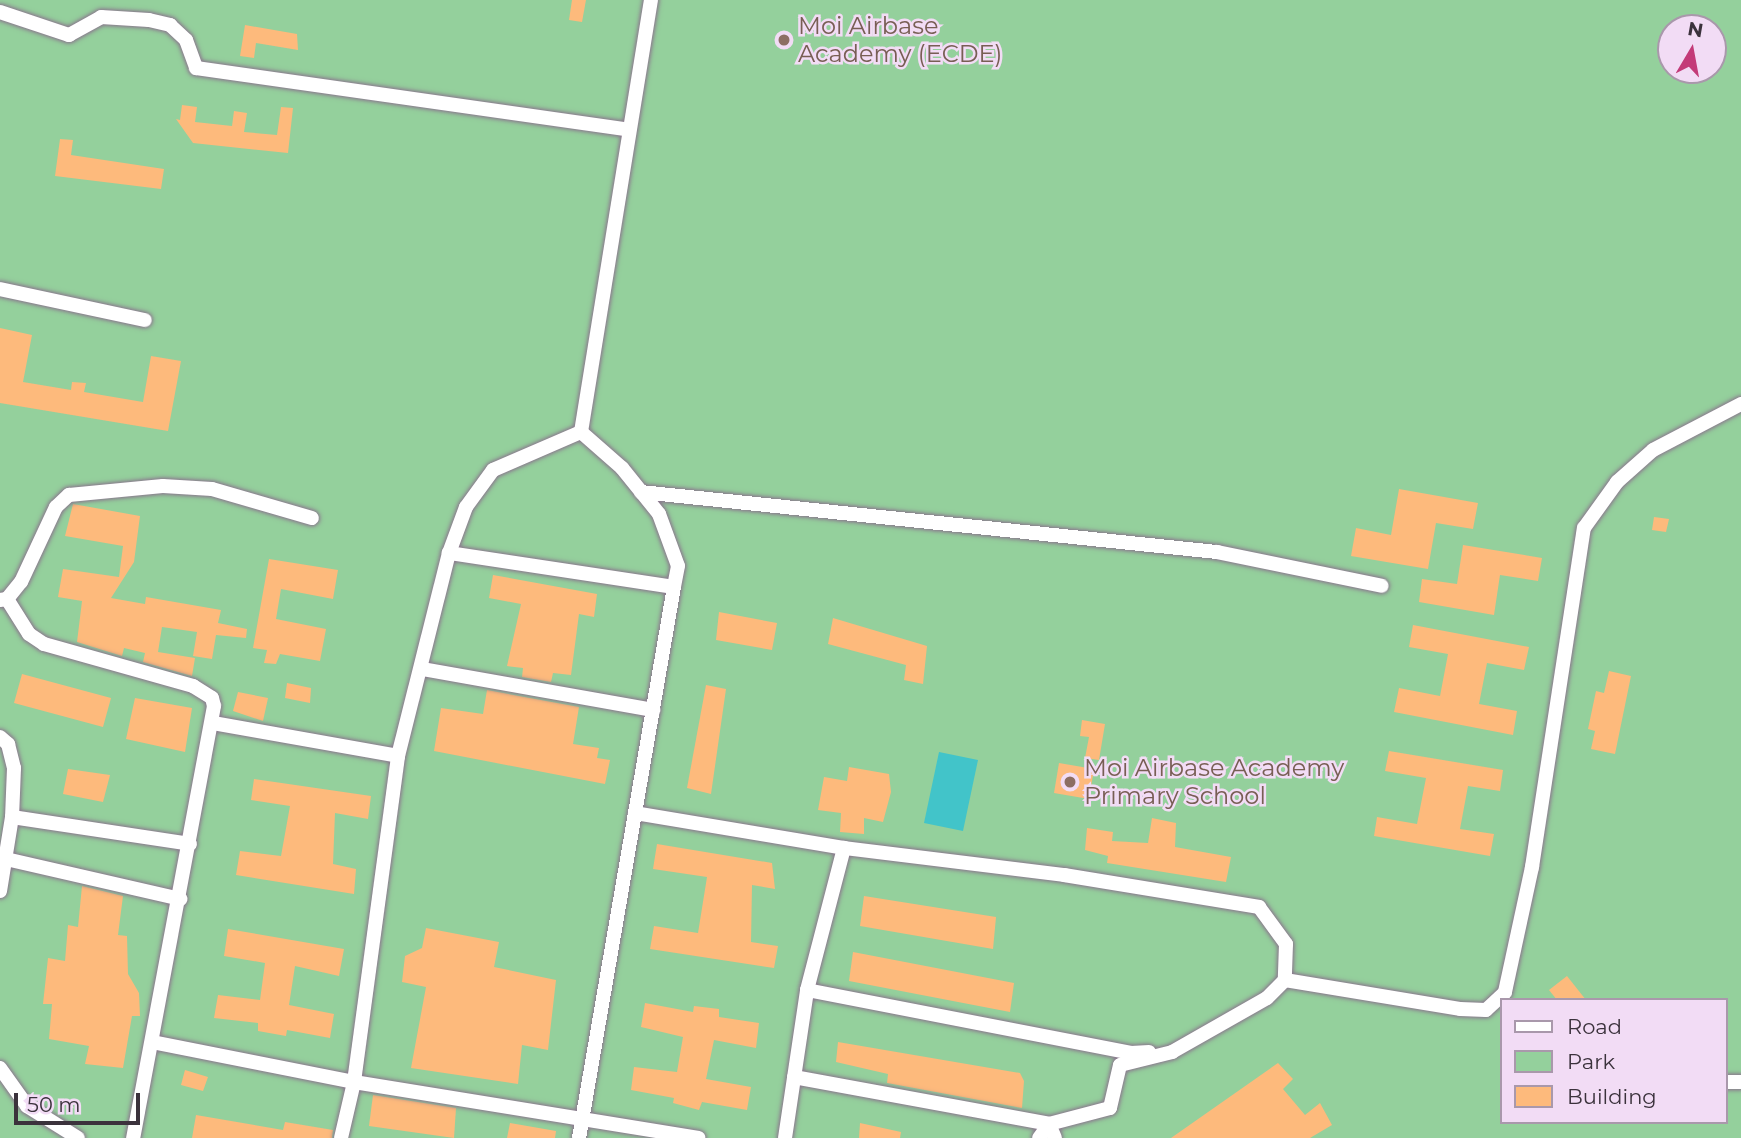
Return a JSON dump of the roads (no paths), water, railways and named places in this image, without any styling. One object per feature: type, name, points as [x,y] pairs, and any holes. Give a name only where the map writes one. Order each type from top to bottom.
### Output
[{"type":"street","points":[[581,432],[650,0]]},
{"type":"street","points":[[0,12],[69,35],[101,17],[149,20],[170,25],[186,40],[196,68],[629,130]]},
{"type":"street","points":[[0,289],[145,320]]},
{"type":"street","points":[[1501,998],[1516,960],[1584,528],[1617,482],[1653,450],[1741,404]]},
{"type":"street","points":[[579,1138],[677,566],[659,514],[641,492],[581,432]]},
{"type":"street","points":[[341,1138],[354,1082],[398,756],[423,669],[449,553],[466,507],[493,470],[581,432]]},
{"type":"street","points":[[133,1138],[213,723],[212,698],[204,691],[44,644],[29,634],[3,600],[21,582],[56,507],[69,495],[163,486],[212,489],[312,519]]},
{"type":"street","points":[[641,492],[1217,552],[1382,586]]},
{"type":"street","points":[[449,553],[674,586]]},
{"type":"street","points":[[423,669],[653,710]]},
{"type":"street","points":[[213,723],[398,756]]},
{"type":"street","points":[[0,737],[8,744],[14,768],[12,817],[0,891]]},
{"type":"street","points":[[635,813],[844,848],[1064,875],[1259,907],[1286,944],[1285,980],[1267,998],[1172,1052],[1120,1065],[1110,1108],[1049,1124],[794,1077]]},
{"type":"street","points":[[12,817],[190,844]]},
{"type":"street","points":[[785,1138],[807,990],[844,848]]},
{"type":"street","points":[[6,859],[180,900]]},
{"type":"street","points":[[1285,980],[1460,1009],[1486,1010],[1499,1002]]},
{"type":"street","points":[[807,990],[1131,1053],[1172,1052]]},
{"type":"street","points":[[152,1042],[354,1082],[583,1117],[698,1138]]},
{"type":"street","points":[[0,1068],[27,1106],[78,1138]]},
{"type":"street","points":[[1039,1138],[1049,1124]]},
{"type":"street","points":[[1049,1124],[1055,1138]]},
{"type":"place","name":"Moi Airbase Academy (ECDE)","points":[[784,40]]},
{"type":"place","name":"Moi Airbase Academy Primary School","points":[[1070,782]]}]
